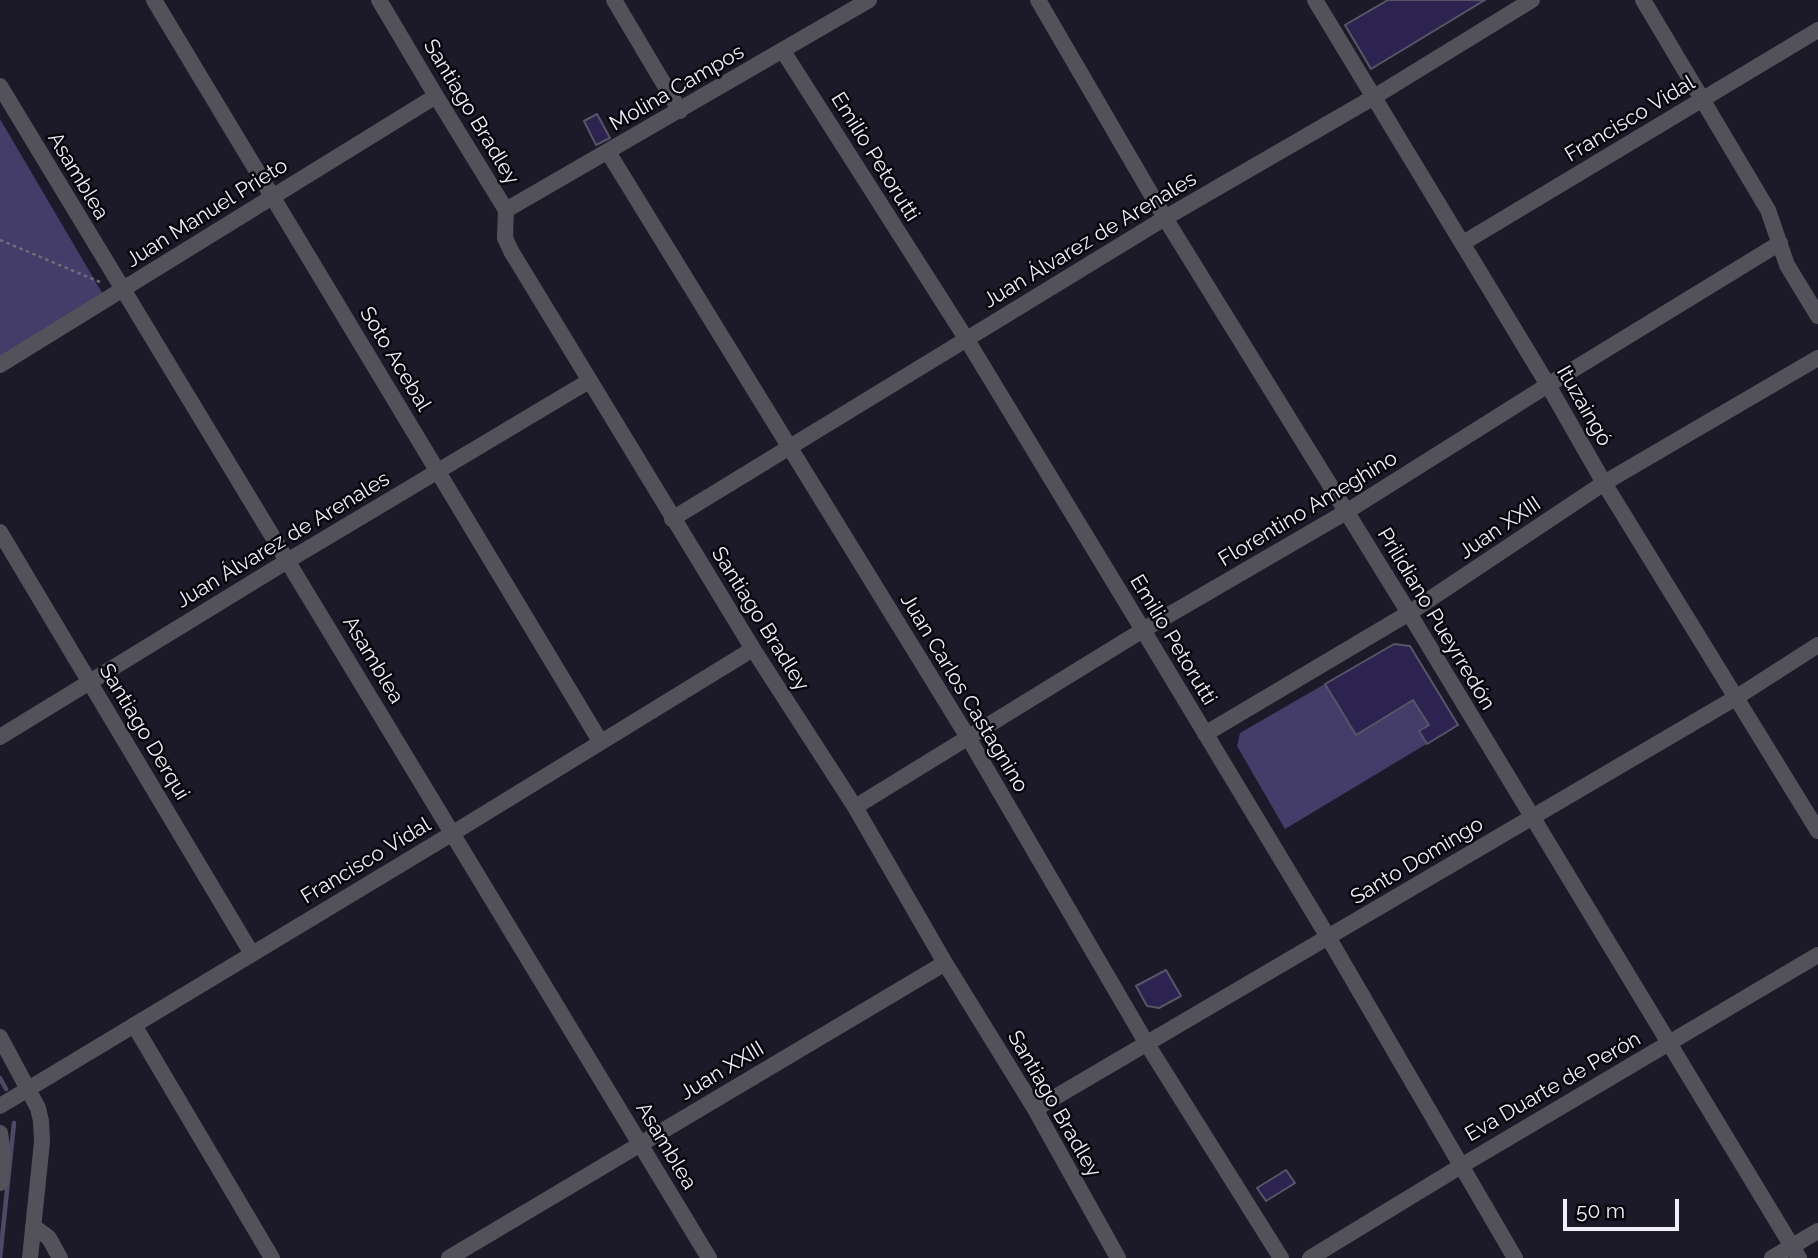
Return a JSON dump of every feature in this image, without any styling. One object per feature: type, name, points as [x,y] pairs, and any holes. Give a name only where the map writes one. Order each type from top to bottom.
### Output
[{"type":"street","name":"Soto Acebal","points":[[154,0],[600,741]]},
{"type":"street","name":"Santiago Bradley","points":[[379,0],[506,210],[505,238],[511,251],[752,649],[855,807],[945,963],[1035,1109],[1118,1258]]},
{"type":"street","points":[[614,0],[680,111]]},
{"type":"street","name":"Molina Campos","points":[[506,210],[783,51],[850,5],[869,0]]},
{"type":"street","name":"Prilidiano Pueyrredón","points":[[1038,0],[1166,218],[1796,1252]]},
{"type":"street","name":"Ituzaingó","points":[[1315,0],[1548,385],[1604,483],[1818,831]]},
{"type":"street","name":"Juan Álvarez de Arenales","points":[[672,519],[1166,218],[1374,97],[1532,0]]},
{"type":"street","points":[[1643,0],[1768,210],[1787,265],[1818,316]]},
{"type":"street","name":"Francisco Vidal","points":[[1463,243],[1818,30]]},
{"type":"street","name":"Emilio Petorutti","points":[[783,51],[967,340],[1143,630],[1328,937],[1515,1258]]},
{"type":"street","name":"Asamblea","points":[[0,86],[709,1258]]},
{"type":"street","name":"Juan Manuel Prieto","points":[[0,365],[436,96]]},
{"type":"street","name":"Juan Carlos Castagnino","points":[[608,152],[969,739],[1147,1044],[1282,1258]]},
{"type":"street","name":"Florentino Ameghino","points":[[855,807],[1143,630],[1346,512],[1780,243]]},
{"type":"street","name":"Juan XXIII","points":[[1205,733],[1409,613],[1604,483],[1818,358]]},
{"type":"street","name":"Juan Álvarez de Arenales","points":[[0,737],[589,381]]},
{"type":"street","name":"Santiago Derqui","points":[[0,532],[252,954]]},
{"type":"street","name":"Santo Domingo","points":[[1035,1109],[1737,696],[1818,645]]},
{"type":"street","name":"Francisco Vidal","points":[[0,1105],[453,833],[752,649]]},
{"type":"street","name":"Eva Duarte de Perón","points":[[1310,1258],[1818,955]]},
{"type":"street","name":"Juan XXIII","points":[[449,1258],[945,963]]},
{"type":"street","points":[[134,1025],[272,1258]]},
{"type":"street","points":[[0,1037],[38,1108],[41,1131],[30,1258]]},
{"type":"street","points":[[0,1133],[3,1153],[0,1183]]},
{"type":"street","points":[[33,1226],[49,1238],[60,1258]]},
{"type":"street","points":[[1772,1258],[1796,1252],[1818,1231]]},
{"type":"path","points":[[0,240],[122,291]]},
{"type":"shaded area","points":[[0,119],[104,296],[0,357]]},
{"type":"shaded area","points":[[1394,644],[1410,646],[1458,725],[1285,829],[1237,746],[1240,733]]},
{"type":"building","points":[[1388,0],[1485,0],[1371,69],[1345,25]]},
{"type":"building","points":[[597,114],[610,138],[596,145],[584,121]]},
{"type":"building","points":[[1394,644],[1410,646],[1458,725],[1427,744],[1419,731],[1429,725],[1413,700],[1356,735],[1325,684]]},
{"type":"building","points":[[1166,970],[1181,996],[1159,1008],[1147,1006],[1136,986]]},
{"type":"building","points":[[1286,1170],[1295,1183],[1266,1201],[1257,1188]]},
{"type":"waterway","points":[[0,1078],[6,1089]]},
{"type":"waterway","points":[[0,1258],[14,1123]]}]
